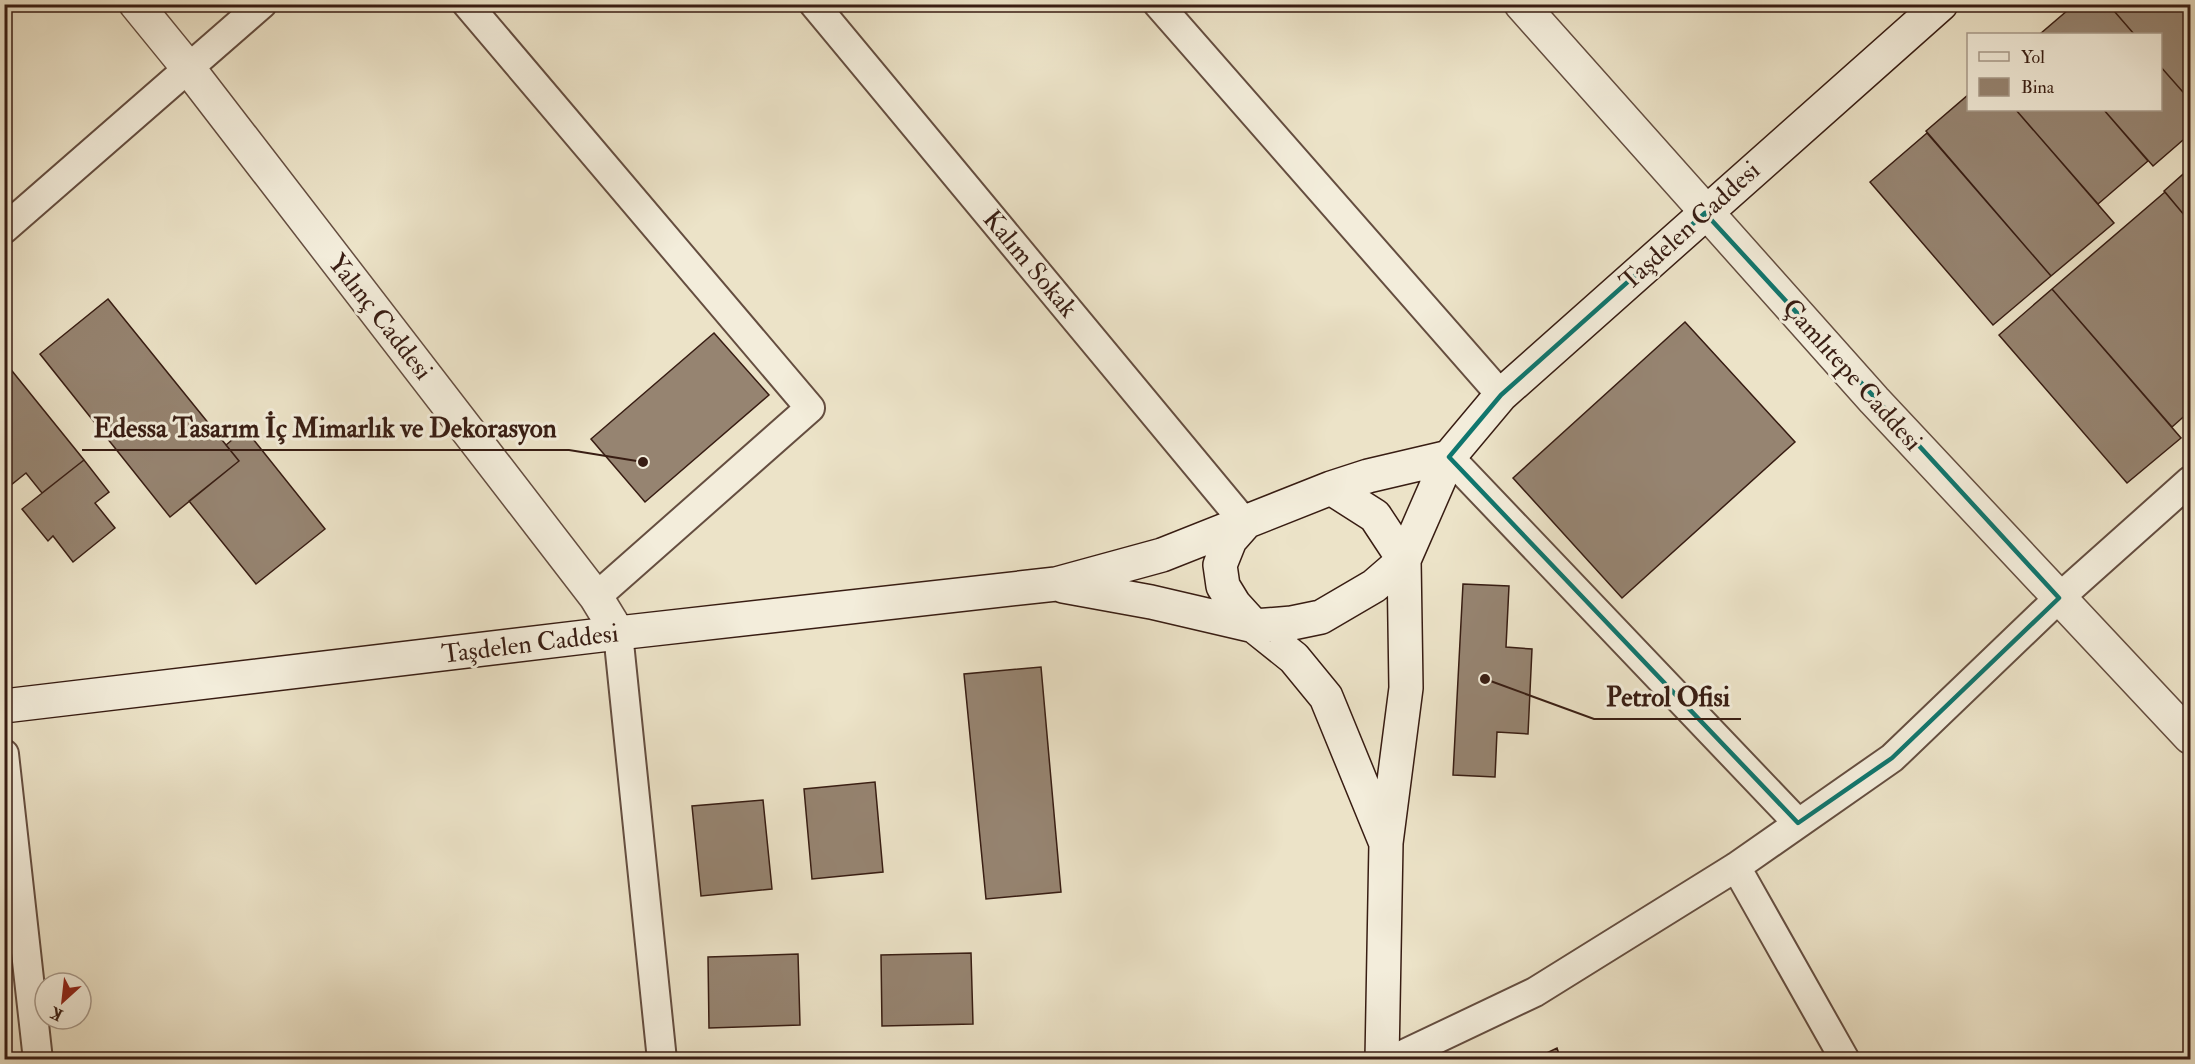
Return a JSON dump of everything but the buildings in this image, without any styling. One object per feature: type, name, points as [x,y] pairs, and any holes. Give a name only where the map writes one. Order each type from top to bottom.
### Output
[{"type":"main road","name":"Yalınç Caddesi","points":[[136,4],[189,69],[596,597],[618,633]]},
{"type":"main road","name":"Çamlıtepe Caddesi","points":[[1521,4],[1874,400],[2190,738]]},
{"type":"main road","name":"Taşdelen Caddesi","points":[[1404,560],[1449,457],[1501,395],[1941,4]]},
{"type":"main road","points":[[1056,584],[1162,555],[1331,488],[1368,476],[1449,457]]},
{"type":"main road","points":[[1331,488],[1375,516],[1404,560],[1406,688],[1386,843],[1382,1059]]},
{"type":"main road","points":[[1245,523],[1230,540],[1220,565],[1223,586],[1234,604],[1254,626],[1294,657],[1326,697],[1386,843]]},
{"type":"main road","points":[[1056,584],[1151,602],[1254,626],[1292,623],[1321,617],[1374,586],[1404,560]]},
{"type":"main road","name":"Taşdelen Caddesi","points":[[4,706],[1056,584]]},
{"type":"street","points":[[4,229],[262,4]]},
{"type":"street","points":[[467,4],[810,408],[596,597]]},
{"type":"street","name":"Kalım Sokak","points":[[814,4],[1245,523]]},
{"type":"street","points":[[1158,4],[1501,395]]},
{"type":"street","points":[[1449,457],[1798,823]]},
{"type":"street","points":[[1392,1059],[1535,992],[1736,867],[1892,758],[2060,598],[2190,481]]},
{"type":"street","points":[[618,633],[662,1059]]},
{"type":"street","points":[[4,754],[38,1059]]},
{"type":"street","points":[[1736,867],[1845,1059]]},
{"type":"highlighted area","points":[[1705,213],[2059,598],[1892,758],[1798,823],[1449,457],[1501,395]]},
{"type":"place","name":"Edessa Tasarım İç Mimarlık ve Dekorasyon","points":[[643,462]]},
{"type":"place","name":"Petrol Ofisi","points":[[1485,679]]}]
